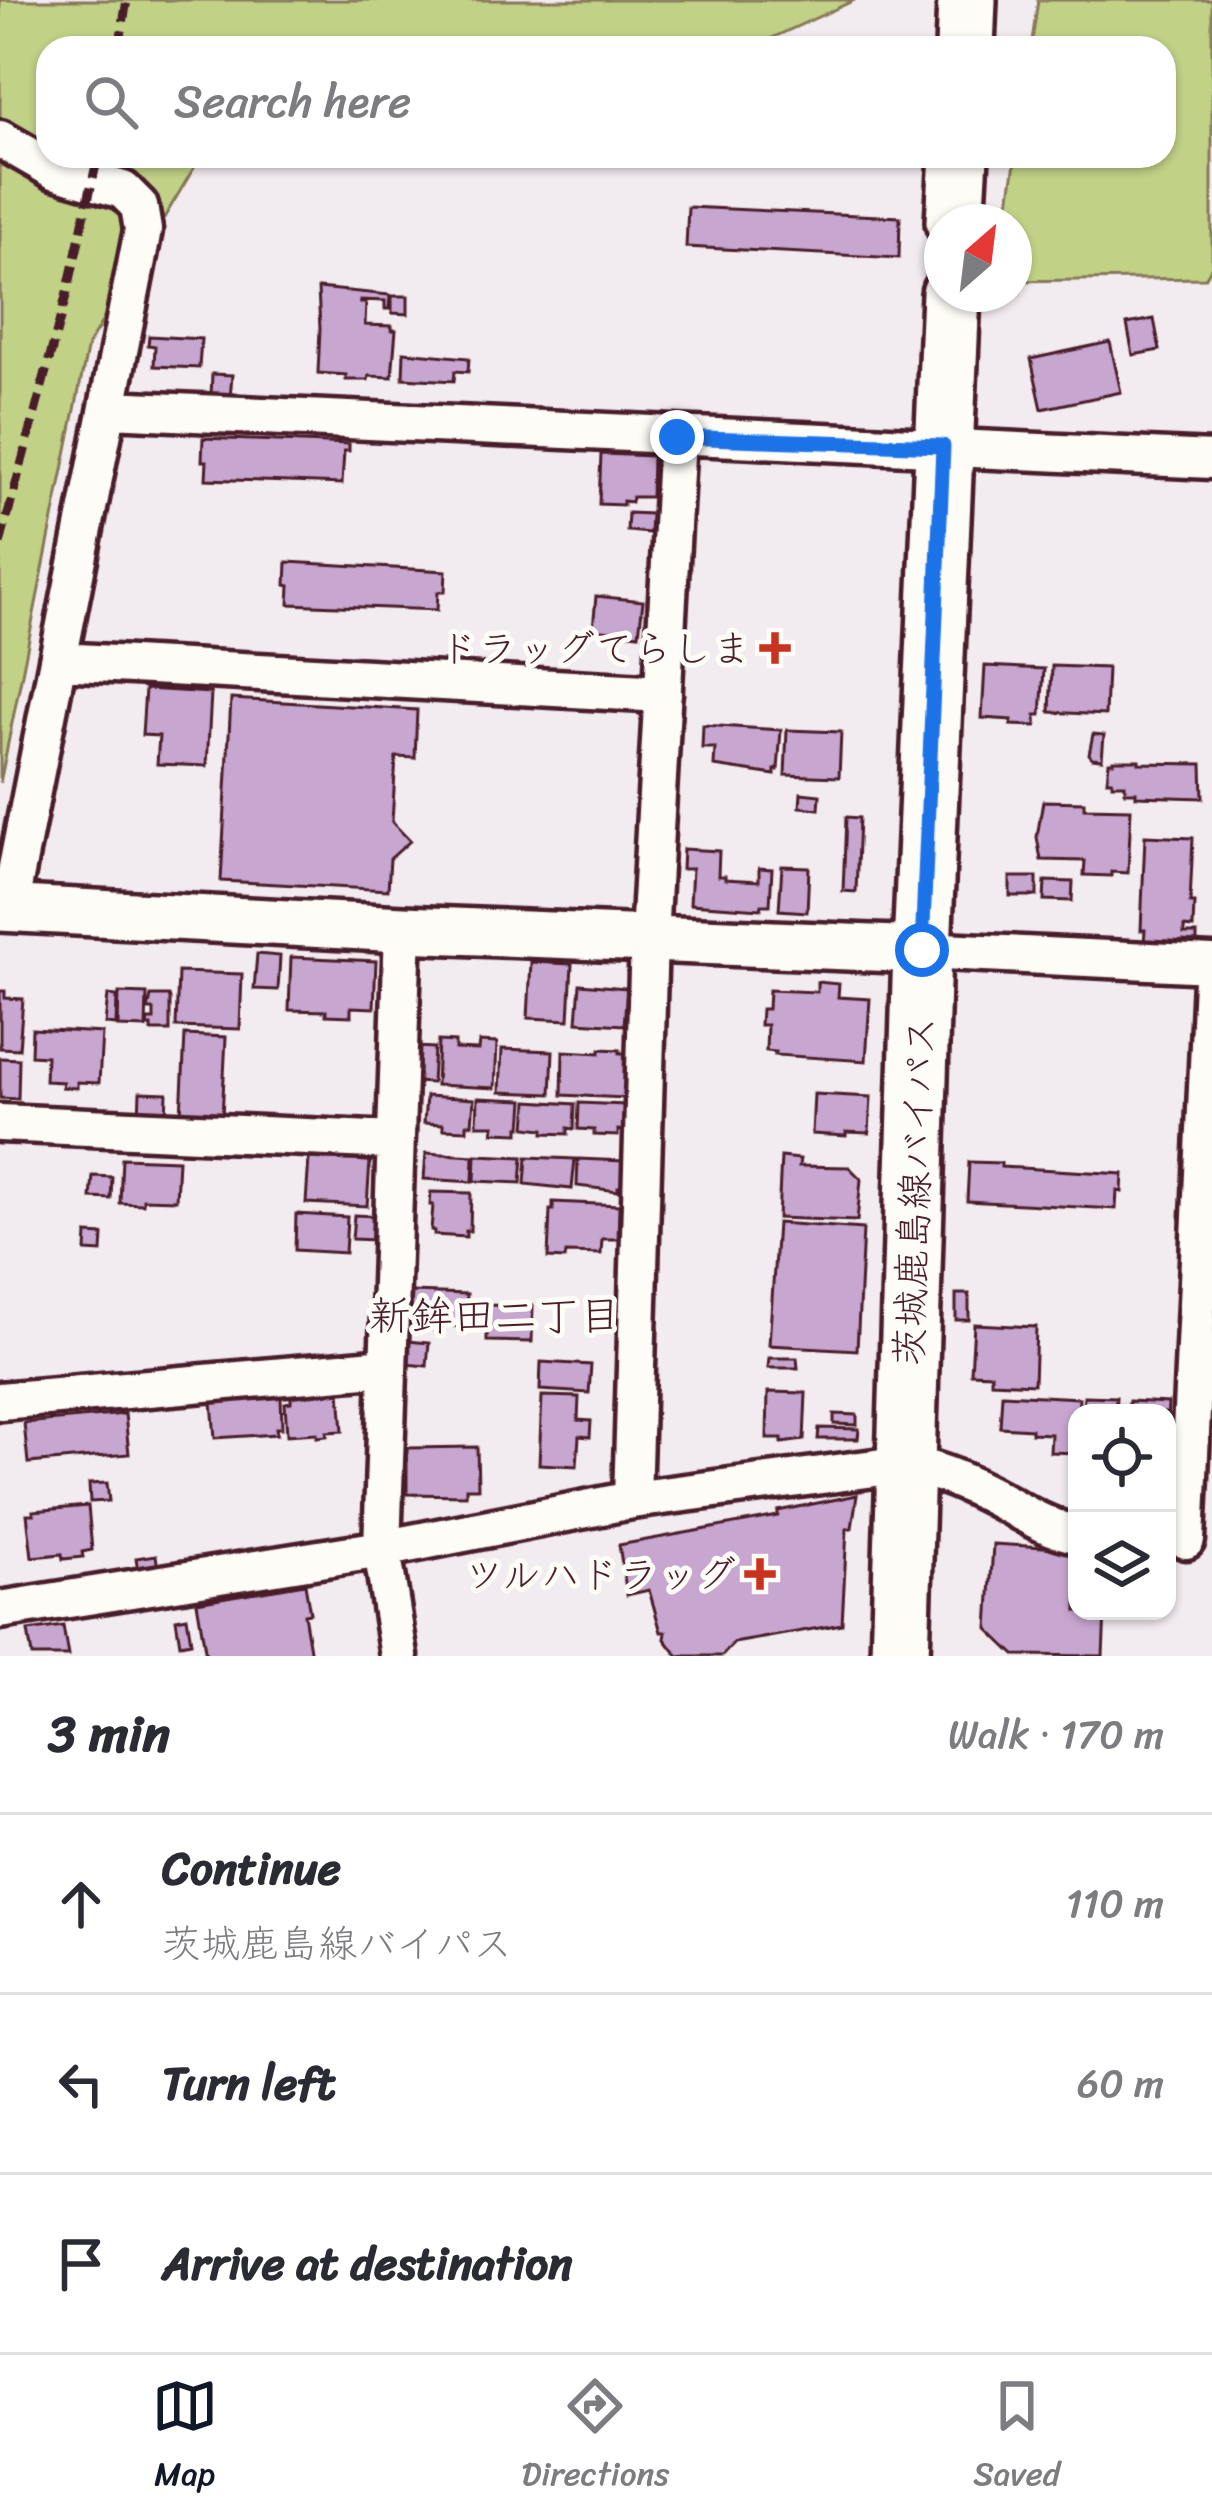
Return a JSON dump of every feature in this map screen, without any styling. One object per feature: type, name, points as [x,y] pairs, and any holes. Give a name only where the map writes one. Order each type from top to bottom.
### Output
[{"type":"main road","points":[[966,36],[967,0]]},
{"type":"main road","points":[[956,204],[958,168]]},
{"type":"main road","name":"茨城鹿島線バイパス","points":[[900,1656],[922,950],[951,312]]},
{"type":"street","points":[[0,139],[36,160]]},
{"type":"street","points":[[51,168],[123,190],[139,206],[143,230],[59,661],[5,908],[1212,964]]},
{"type":"street","points":[[110,409],[1212,460]]},
{"type":"street","points":[[632,1500],[649,938],[677,437]]},
{"type":"street","points":[[59,661],[663,694]]},
{"type":"street","points":[[399,1656],[382,1549],[403,928]]},
{"type":"street","points":[[1188,1541],[1212,980]]},
{"type":"street","points":[[0,1123],[394,1141]]},
{"type":"street","points":[[0,1401],[387,1366]]},
{"type":"street","points":[[0,1610],[382,1549],[632,1500],[905,1464],[934,1469],[1053,1530],[1068,1532]]},
{"type":"green space","points":[[0,0],[855,0],[776,36],[36,36],[36,168],[194,168],[88,345],[0,783]]},
{"type":"green space","points":[[1038,0],[1212,0],[1212,266],[1205,278],[1032,281],[1032,204],[1009,204],[1014,168],[1176,168],[1176,36],[1033,36]]},
{"type":"building","points":[[688,207],[900,217],[899,258],[686,247]]},
{"type":"building","points":[[318,288],[390,295],[389,309],[385,301],[360,303],[366,303],[365,325],[396,330],[392,377],[346,380],[346,375],[318,373]]},
{"type":"building","points":[[392,296],[408,296],[408,314],[392,313]]},
{"type":"building","points":[[1154,319],[1160,350],[1133,355],[1127,324]]},
{"type":"building","points":[[149,336],[201,339],[199,368],[154,366],[155,346],[148,345]]},
{"type":"building","points":[[1110,342],[1121,392],[1042,409],[1031,359]]},
{"type":"building","points":[[404,352],[469,358],[468,372],[455,371],[454,381],[403,378]]},
{"type":"building","points":[[212,374],[232,375],[230,399],[211,397]]},
{"type":"building","points":[[203,438],[349,444],[349,451],[344,451],[342,484],[206,479]]},
{"type":"building","points":[[601,454],[652,456],[651,497],[632,497],[623,505],[599,504]]},
{"type":"building","points":[[628,513],[651,514],[650,533],[627,531]]},
{"type":"building","points":[[287,562],[446,571],[445,592],[438,592],[437,610],[289,604]]},
{"type":"building","points":[[596,596],[643,601],[639,634],[593,629]]},
{"type":"building","points":[[985,666],[1044,669],[1036,726],[982,718]]},
{"type":"building","points":[[1052,666],[1107,668],[1105,715],[1050,712]]},
{"type":"building","points":[[145,689],[211,693],[207,766],[157,764],[159,736],[142,735]]},
{"type":"building","points":[[231,699],[417,710],[415,758],[396,757],[392,822],[410,841],[390,859],[388,890],[221,881]]},
{"type":"building","points":[[703,725],[781,730],[775,775],[714,766],[715,748],[702,748]]},
{"type":"building","points":[[787,730],[841,732],[839,777],[785,775]]},
{"type":"building","points":[[1093,734],[1104,735],[1102,759],[1089,754]]},
{"type":"building","points":[[1113,760],[1202,764],[1203,798],[1125,792],[1125,784],[1107,780]]},
{"type":"building","points":[[801,793],[820,795],[819,809],[800,807]]},
{"type":"building","points":[[1043,801],[1131,809],[1128,873],[1084,875],[1085,861],[1041,860],[1037,837]]},
{"type":"building","points":[[846,817],[859,818],[856,892],[843,891]]},
{"type":"building","points":[[1145,836],[1193,838],[1193,928],[1184,927],[1184,934],[1197,934],[1197,942],[1144,944]]},
{"type":"building","points":[[683,849],[719,851],[718,876],[725,879],[759,881],[759,868],[772,869],[770,905],[761,909],[690,904],[692,869],[682,869]]},
{"type":"building","points":[[782,866],[809,867],[807,912],[779,910]]},
{"type":"building","points":[[1010,877],[1037,877],[1037,896],[1010,896]]},
{"type":"building","points":[[1045,881],[1073,882],[1072,901],[1044,900]]},
{"type":"building","points":[[257,954],[280,956],[278,990],[254,989]]},
{"type":"building","points":[[291,957],[376,961],[374,1008],[351,1007],[351,1016],[289,1010]]},
{"type":"building","points":[[531,962],[572,964],[569,1020],[528,1018]]},
{"type":"building","points":[[178,972],[242,974],[240,1029],[176,1027]]},
{"type":"building","points":[[817,982],[839,984],[838,997],[870,999],[866,1061],[766,1051],[767,1025],[760,1025],[761,1009],[768,1009],[769,990],[817,992]]},
{"type":"building","points":[[580,984],[627,988],[624,1025],[577,1022]]},
{"type":"building","points":[[0,991],[5,991],[5,998],[23,999],[19,1049],[0,1048]]},
{"type":"building","points":[[119,993],[147,994],[146,1028],[118,1027]]},
{"type":"building","points":[[108,995],[117,996],[116,1025],[105,1024]]},
{"type":"building","points":[[151,996],[169,996],[170,1031],[151,1031],[147,1026],[148,1020],[154,1020],[154,1010],[148,1010]]},
{"type":"building","points":[[32,1029],[102,1033],[99,1083],[77,1082],[77,1088],[45,1081],[46,1056],[31,1055]]},
{"type":"building","points":[[185,1035],[226,1037],[222,1117],[181,1115]]},
{"type":"building","points":[[438,1041],[455,1042],[455,1049],[478,1050],[479,1042],[497,1043],[495,1088],[436,1085]]},
{"type":"building","points":[[415,1047],[434,1048],[432,1083],[413,1082]]},
{"type":"building","points":[[502,1049],[553,1051],[551,1094],[500,1092]]},
{"type":"building","points":[[600,1049],[627,1053],[625,1098],[562,1095],[563,1051],[600,1053]]},
{"type":"building","points":[[0,1058],[19,1059],[18,1099],[0,1098]]},
{"type":"building","points":[[140,1092],[167,1093],[166,1117],[139,1116]]},
{"type":"building","points":[[814,1094],[871,1097],[869,1133],[812,1134]]},
{"type":"building","points":[[426,1096],[474,1099],[472,1124],[467,1124],[467,1130],[424,1123]]},
{"type":"building","points":[[478,1098],[524,1100],[519,1133],[493,1132],[494,1125],[477,1125]]},
{"type":"building","points":[[528,1101],[575,1104],[574,1129],[568,1128],[568,1134],[544,1133],[544,1129],[526,1127]]},
{"type":"building","points":[[579,1103],[625,1105],[623,1131],[618,1130],[618,1136],[594,1135],[594,1130],[578,1129]]},
{"type":"building","points":[[426,1153],[474,1156],[473,1182],[424,1179]]},
{"type":"building","points":[[476,1155],[523,1157],[521,1183],[475,1181]]},
{"type":"building","points":[[527,1157],[575,1159],[572,1189],[525,1184]]},
{"type":"building","points":[[781,1157],[800,1159],[799,1166],[849,1167],[861,1179],[857,1221],[778,1218]]},
{"type":"building","points":[[122,1158],[178,1160],[176,1200],[120,1203]]},
{"type":"building","points":[[309,1158],[370,1161],[367,1206],[306,1203]]},
{"type":"building","points":[[578,1159],[624,1161],[623,1187],[618,1191],[577,1186]]},
{"type":"building","points":[[969,1162],[1123,1174],[1122,1192],[1117,1191],[1116,1209],[967,1201]]},
{"type":"building","points":[[93,1176],[112,1177],[111,1199],[91,1198]]},
{"type":"building","points":[[431,1192],[471,1193],[466,1237],[434,1235]]},
{"type":"building","points":[[553,1202],[619,1205],[618,1239],[602,1239],[601,1254],[566,1253],[565,1259],[548,1258]]},
{"type":"building","points":[[296,1214],[347,1217],[345,1253],[295,1250]]},
{"type":"building","points":[[354,1215],[376,1216],[375,1240],[352,1239]]},
{"type":"building","points":[[777,1223],[863,1229],[857,1350],[769,1345]]},
{"type":"building","points":[[87,1234],[103,1235],[102,1252],[86,1251]]},
{"type":"building","points":[[412,1292],[467,1294],[465,1327],[410,1329]]},
{"type":"building","points":[[956,1294],[969,1294],[969,1320],[956,1320]]},
{"type":"building","points":[[481,1305],[533,1306],[532,1342],[487,1341]]},
{"type":"building","points":[[974,1324],[1036,1327],[1034,1384],[991,1382],[991,1374],[971,1373]]},
{"type":"building","points":[[407,1341],[429,1343],[427,1366],[405,1364]]},
{"type":"building","points":[[769,1358],[797,1358],[798,1368],[768,1368]]},
{"type":"building","points":[[541,1362],[591,1365],[589,1393],[540,1390]]},
{"type":"building","points":[[340,1391],[343,1431],[317,1437],[317,1433],[287,1435],[285,1403],[291,1402],[291,1396]]},
{"type":"building","points":[[768,1392],[806,1393],[804,1440],[767,1439]]},
{"type":"building","points":[[1002,1394],[1079,1398],[1079,1404],[1068,1404],[1068,1453],[1050,1452],[1051,1434],[1000,1427]]},
{"type":"building","points":[[542,1396],[579,1397],[578,1420],[591,1421],[590,1437],[579,1436],[577,1466],[539,1464]]},
{"type":"building","points":[[1084,1396],[1116,1397],[1116,1404],[1084,1404]]},
{"type":"building","points":[[281,1397],[282,1428],[276,1428],[277,1434],[215,1438],[212,1402]]},
{"type":"building","points":[[125,1414],[129,1454],[28,1463],[24,1423]]},
{"type":"building","points":[[834,1414],[857,1415],[857,1425],[834,1424]]},
{"type":"building","points":[[819,1428],[859,1429],[858,1439],[818,1439]]},
{"type":"building","points":[[477,1447],[478,1488],[466,1488],[466,1495],[407,1494],[407,1448]]},
{"type":"building","points":[[107,1483],[109,1501],[90,1502],[89,1484]]},
{"type":"building","points":[[857,1495],[852,1528],[847,1529],[842,1624],[734,1643],[722,1656],[678,1656],[665,1639],[666,1632],[661,1632],[649,1590],[627,1595],[619,1545],[778,1516],[778,1511]]},
{"type":"building","points":[[88,1506],[92,1550],[82,1552],[83,1557],[32,1557],[27,1514]]},
{"type":"building","points":[[993,1544],[1060,1548],[1068,1553],[1068,1620],[1105,1620],[1103,1656],[1015,1655],[988,1629]]},
{"type":"building","points":[[156,1555],[158,1569],[138,1571],[136,1558]]},
{"type":"building","points":[[305,1584],[311,1656],[206,1656],[197,1602]]},
{"type":"building","points":[[187,1617],[191,1642],[180,1644],[176,1619]]},
{"type":"building","points":[[63,1626],[68,1656],[32,1656],[28,1631]]},
{"type":"railway","points":[[121,36],[127,0]]},
{"type":"railway","points":[[0,544],[95,168]]},
{"type":"place","name":"ドラッグてらしま","points":[[775,648]]},
{"type":"place","name":"ツルハドラッグ","points":[[760,1574]]},
{"type":"district","name":"新鉾田二丁目","points":[[495,1315]]},
{"type":"route","points":[[677,437],[943,446],[922,950]]}]
